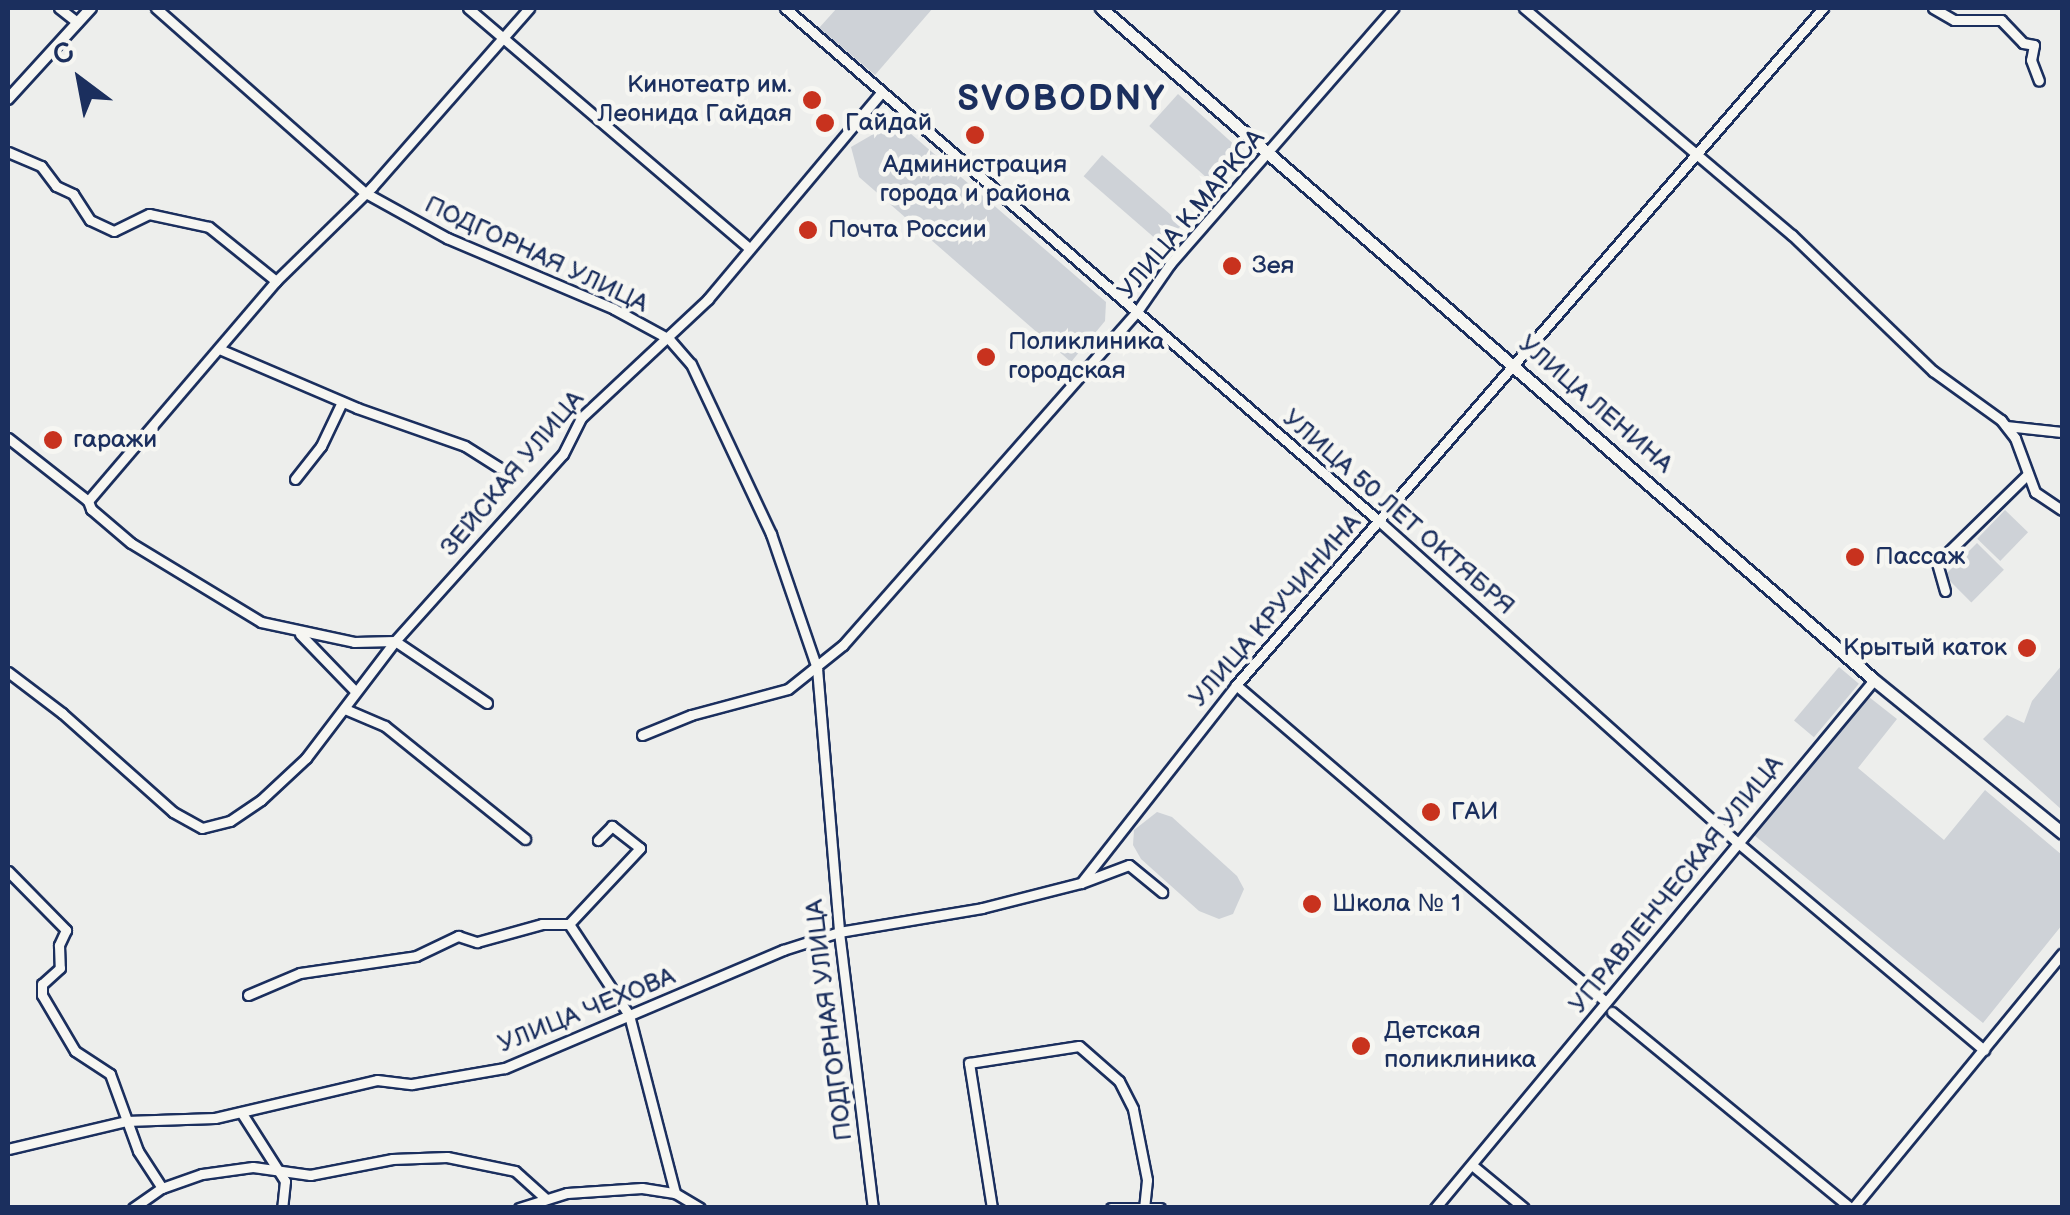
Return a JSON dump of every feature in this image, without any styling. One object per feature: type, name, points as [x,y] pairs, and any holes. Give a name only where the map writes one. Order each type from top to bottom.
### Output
[{"type":"main road","name":"УЛИЦА ЛЕНИНА","points":[[1101,8],[1513,362],[1874,680],[2062,833]]},
{"type":"street","points":[[59,8],[77,22]]},
{"type":"street","points":[[8,99],[91,8]]},
{"type":"street","name":"ПОДГОРНАЯ УЛИЦА","points":[[156,8],[364,192],[447,238],[579,293],[668,339],[691,364],[746,474],[792,589],[817,668],[839,932],[873,1208]]},
{"type":"street","points":[[468,8],[748,248]]},
{"type":"street","points":[[88,501],[276,281],[364,192],[529,8]]},
{"type":"street","name":"УЛИЦА 50 ЛЕТ ОКТЯБРЯ","points":[[785,8],[1380,521],[1737,842],[1984,1050]]},
{"type":"street","name":"УЛИЦА К.МАРКСА","points":[[642,734],[691,716],[788,690],[843,645],[1136,313],[1170,264],[1393,8]]},
{"type":"street","points":[[1524,8],[1792,234],[1932,372],[2006,426],[2036,492],[2062,510]]},
{"type":"street","name":"УЛИЦА КРУЧИНИНА","points":[[1081,883],[1236,685],[1694,151],[1823,8]]},
{"type":"street","points":[[1933,8],[1954,20],[2001,20],[2023,44],[2034,45],[2031,60],[2039,81]]},
{"type":"street","name":"ЗЕЙСКАЯ УЛИЦА","points":[[8,672],[62,713],[173,812],[202,828],[230,821],[261,800],[306,758],[395,641],[563,454],[581,418],[668,339],[880,93]]},
{"type":"street","points":[[8,152],[41,166],[56,186],[73,194],[90,220],[114,231],[150,214],[209,227],[276,281]]},
{"type":"street","points":[[219,349],[342,402],[465,446],[500,468]]},
{"type":"street","points":[[295,479],[321,446],[342,402]]},
{"type":"street","points":[[2006,426],[2062,432]]},
{"type":"street","points":[[8,438],[88,501],[91,509],[131,543],[261,622],[354,642],[395,641],[487,703]]},
{"type":"street","points":[[1944,591],[1937,563],[2028,474]]},
{"type":"street","points":[[298,632],[355,691]]},
{"type":"street","name":"УПРАВЛЕНЧЕСКАЯ УЛИЦА","points":[[1435,1208],[1609,1007],[1737,842],[1874,680]]},
{"type":"street","points":[[1236,685],[1609,1007],[1852,1208],[2062,954]]},
{"type":"street","points":[[345,709],[385,726],[525,838]]},
{"type":"street","points":[[248,996],[300,974],[416,956],[458,936],[477,942],[542,924],[569,924],[640,848],[612,826],[598,840]]},
{"type":"street","name":"УЛИЦА ЧЕХОВА","points":[[8,1149],[126,1121],[215,1118],[377,1080],[412,1084],[505,1068],[783,950],[839,932],[982,908],[1081,883],[1130,865],[1162,892]]},
{"type":"street","points":[[8,871],[66,930],[60,945],[60,968],[42,984],[42,996],[75,1051],[110,1074],[126,1121],[162,1188]]},
{"type":"street","points":[[569,924],[629,1015],[675,1194]]},
{"type":"street","points":[[992,1208],[968,1063],[1078,1046],[1119,1081],[1133,1108],[1147,1180],[1144,1206]]},
{"type":"street","points":[[241,1112],[280,1172],[287,1192],[282,1208]]},
{"type":"street","points":[[133,1208],[162,1188],[219,1171],[252,1167],[310,1175],[392,1159],[446,1157],[514,1171],[546,1199]]},
{"type":"street","points":[[1472,1165],[1524,1208]]},
{"type":"street","points":[[518,1208],[546,1199],[628,1188],[675,1194],[700,1208]]},
{"type":"street","points":[[1111,1208],[1160,1208]]},
{"type":"shaded area","points":[[837,8],[933,8],[875,75],[819,28]]},
{"type":"shaded area","points":[[1178,94],[1240,150],[1212,182],[1149,126]]},
{"type":"shaded area","points":[[896,121],[1106,302],[1105,321],[1071,362],[859,177],[851,147]]},
{"type":"shaded area","points":[[1102,155],[1182,225],[1164,246],[1084,176]]},
{"type":"shaded area","points":[[2005,510],[2028,532],[2000,561],[1977,539]]},
{"type":"shaded area","points":[[1977,543],[2004,570],[1971,602],[1944,576]]},
{"type":"shaded area","points":[[2062,665],[2062,810],[1983,739],[2007,715],[2024,723],[2032,701]]},
{"type":"shaded area","points":[[1839,667],[1859,684],[1814,737],[1794,721]]},
{"type":"shaded area","points":[[1869,697],[1897,719],[1858,768],[1944,840],[1985,790],[2062,855],[2062,925],[1983,1023],[1754,835]]},
{"type":"shaded area","points":[[1157,812],[1172,817],[1237,876],[1244,889],[1233,914],[1219,919],[1199,911],[1141,859],[1133,845],[1134,830]]},
{"type":"place","name":"Кинотеатр им. Леонида Гайдая","points":[[812,100]]},
{"type":"place","name":"Гайдай","points":[[825,123]]},
{"type":"place","name":"Администрация города и района","points":[[975,135]]},
{"type":"place","name":"Почта России","points":[[808,230]]},
{"type":"place","name":"Зея","points":[[1232,266]]},
{"type":"place","name":"Поликлиника городская","points":[[986,357]]},
{"type":"place","name":"гаражи","points":[[53,440]]},
{"type":"place","name":"Пассаж","points":[[1855,557]]},
{"type":"place","name":"Крытый каток","points":[[2027,648]]},
{"type":"place","name":"ГАИ","points":[[1431,812]]},
{"type":"place","name":"Школа № 1","points":[[1312,904]]},
{"type":"place","name":"Детская поликлиника","points":[[1361,1046]]},
{"type":"district","name":"SVOBODNY","points":[[1062,100]]}]
